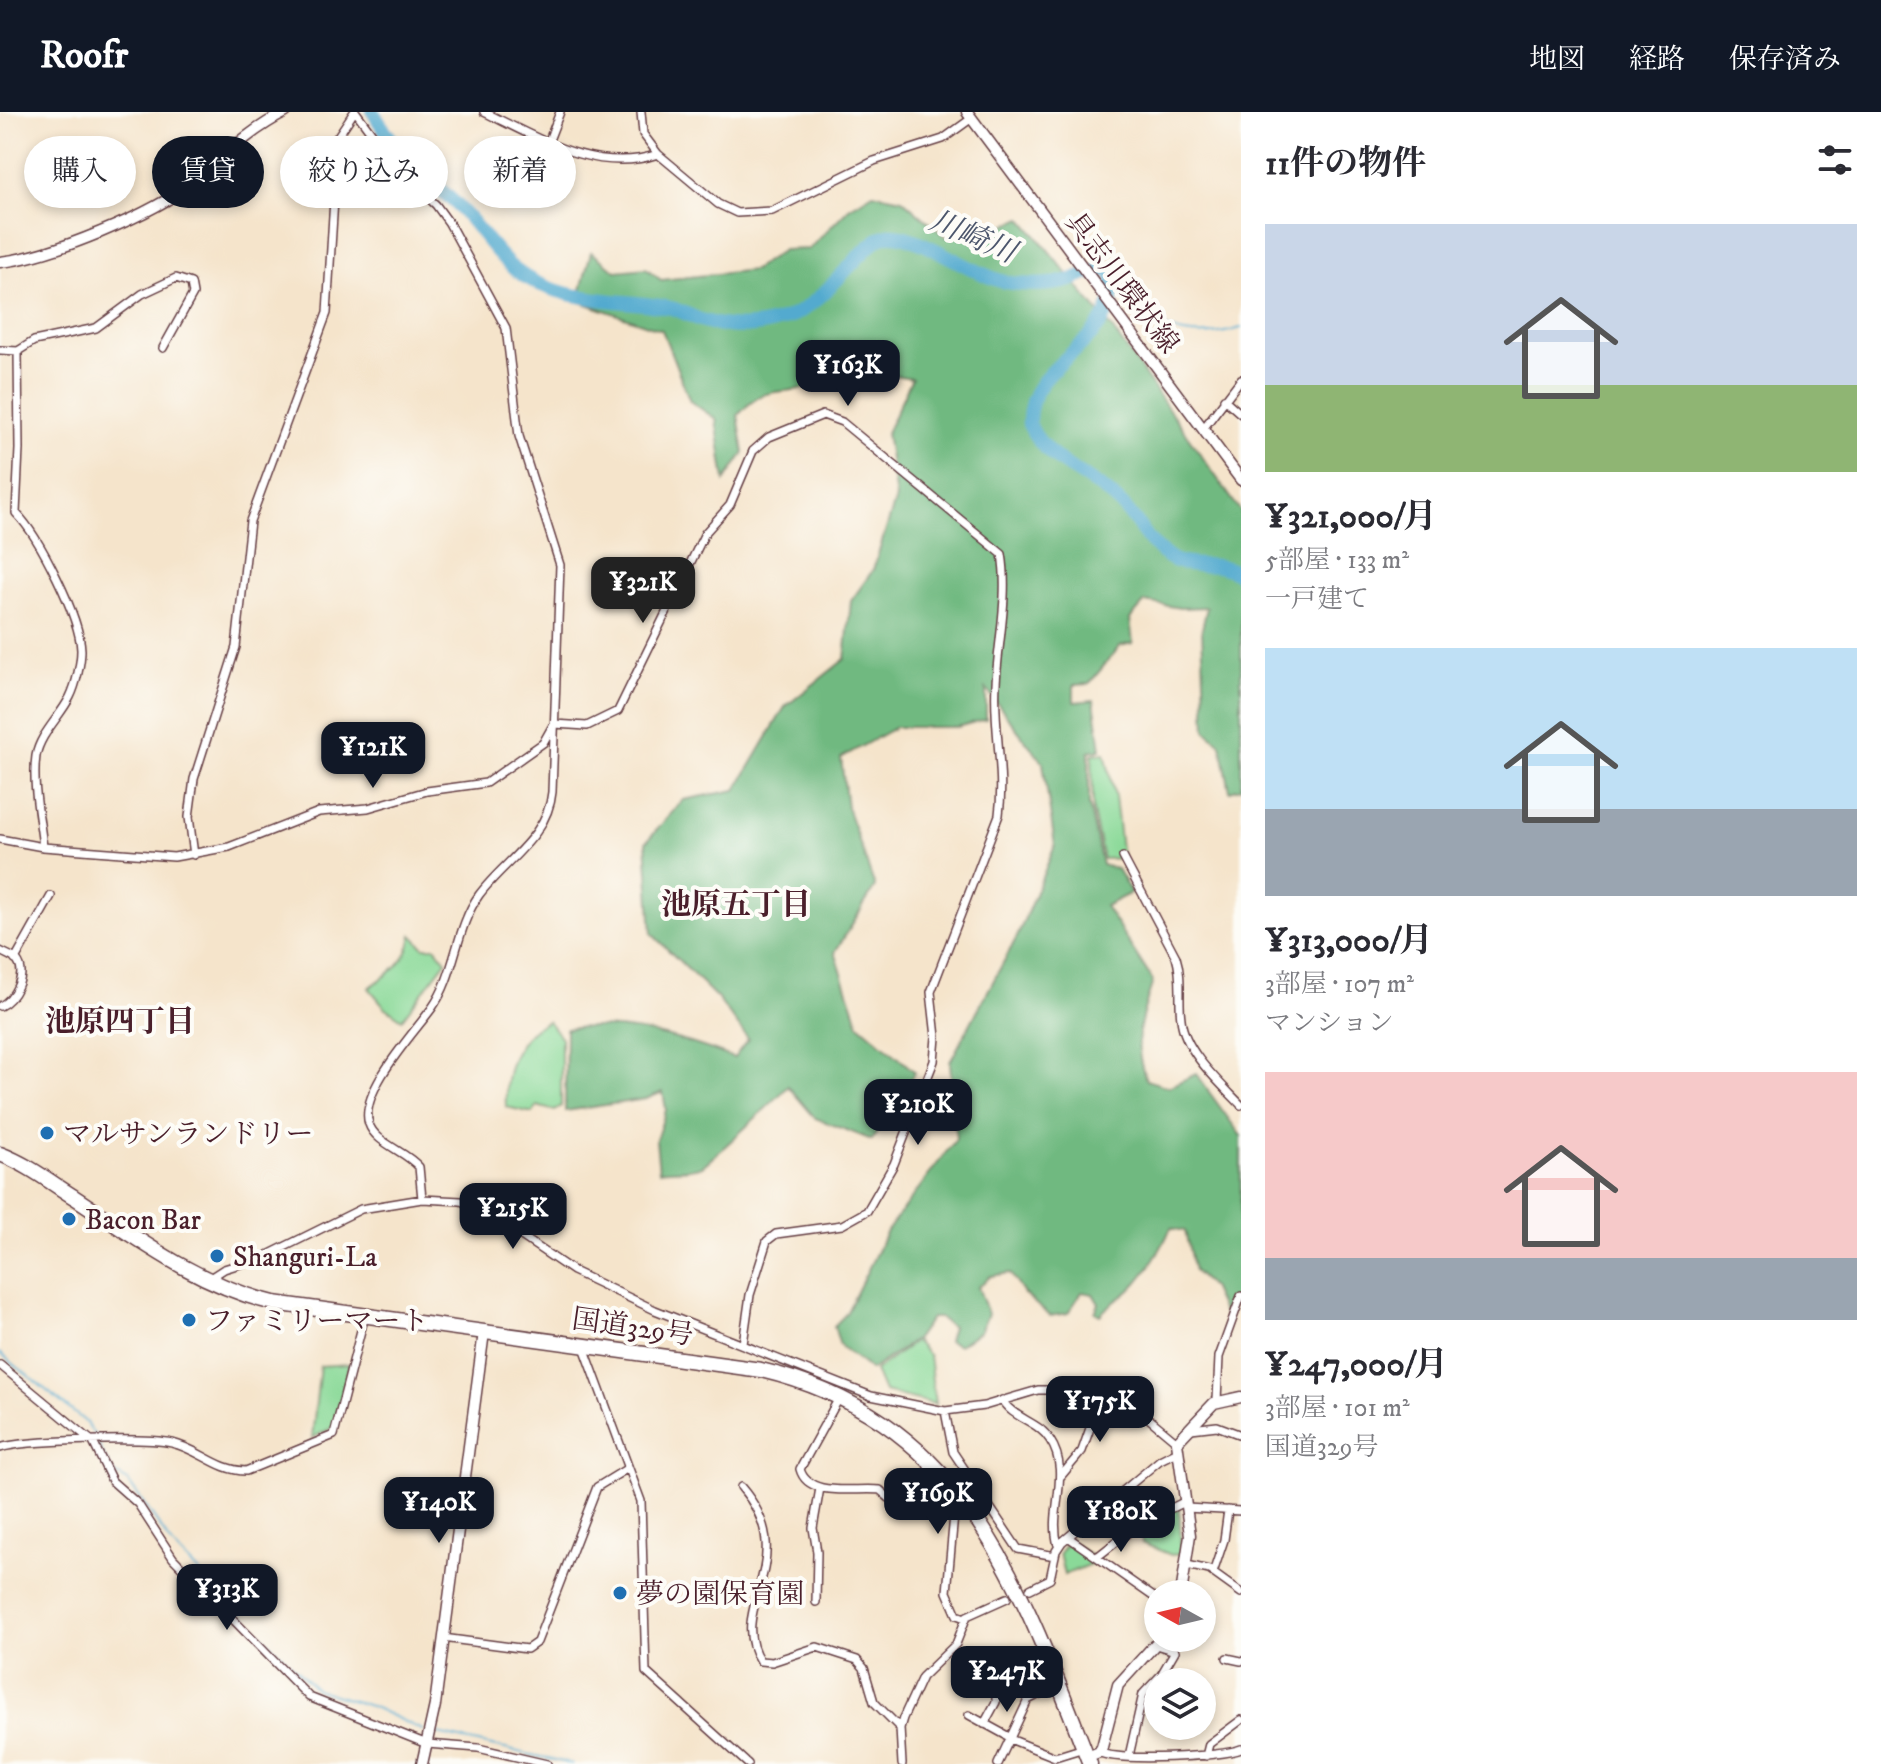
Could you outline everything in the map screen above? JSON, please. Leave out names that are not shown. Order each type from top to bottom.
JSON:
[{"type":"highway","name":"国道329号","points":[[0,1154],[29,1168],[207,1281],[274,1303],[812,1377],[908,1442],[968,1503],[995,1545],[1090,1755]]},
{"type":"main road","points":[[0,262],[44,252],[157,205],[193,182],[242,138],[286,112]]},
{"type":"main road","name":"具志川環状線","points":[[973,114],[1241,480]]},
{"type":"main road","points":[[422,1764],[443,1638],[484,1332]]},
{"type":"main road","points":[[1184,1580],[1190,1535],[1178,1447],[1217,1401],[1241,1397]]},
{"type":"main road","points":[[1090,1755],[1118,1685],[1148,1652]]},
{"type":"street","points":[[194,855],[189,817],[194,779],[236,647],[250,521],[327,313],[334,199],[325,164],[332,145],[355,112],[398,169],[449,223],[506,328],[519,436],[560,565],[551,803],[547,817],[474,904],[436,1003],[393,1059],[368,1109],[367,1119],[374,1133],[419,1167],[422,1199]]},
{"type":"street","points":[[484,112],[534,136]]},
{"type":"street","points":[[551,136],[560,112]]},
{"type":"street","points":[[641,112],[643,134],[658,154],[718,204],[737,213],[772,211],[874,161],[943,139],[973,114]]},
{"type":"street","points":[[576,151],[613,162],[641,160],[658,154]]},
{"type":"street","points":[[0,350],[18,351],[34,341],[96,328],[142,294],[176,278],[191,283],[193,294],[163,348]]},
{"type":"street","points":[[18,351],[15,379],[19,449],[16,513],[29,526],[47,560],[78,632],[81,652],[70,697],[37,752],[36,786],[43,847]]},
{"type":"street","points":[[1203,429],[1241,379]]},
{"type":"street","points":[[1224,399],[1241,414]]},
{"type":"street","points":[[554,724],[587,726],[618,711],[705,533],[730,505],[753,451],[769,437],[809,419],[823,415],[842,422],[1002,554],[1005,582],[996,697],[1002,790],[999,815],[931,992],[936,1037],[929,1082],[894,1164],[867,1211],[842,1225],[776,1234],[767,1241],[750,1295],[743,1344]]},
{"type":"street","points":[[0,839],[43,847],[174,857],[194,855],[229,847],[319,812],[368,808],[427,791],[486,783],[543,743],[554,724]]},
{"type":"street","points":[[1123,857],[1171,946],[1180,971],[1181,1020],[1185,1037],[1241,1105]]},
{"type":"street","points":[[15,960],[51,896]]},
{"type":"street","points":[[0,951],[15,960],[21,971],[13,993],[0,1006]]},
{"type":"street","points":[[207,1281],[224,1269],[290,1245],[346,1214],[422,1199],[469,1204],[573,1271],[655,1310],[743,1344],[812,1377],[871,1396],[945,1411],[1038,1390],[1066,1388],[1102,1394],[1141,1412],[1178,1447],[1058,1545]]},
{"type":"street","points":[[1217,1401],[1219,1357],[1241,1296]]},
{"type":"street","points":[[0,1448],[37,1443],[172,1443],[231,1471],[246,1471],[334,1435],[365,1315]]},
{"type":"street","points":[[583,1344],[641,1501],[646,1672],[748,1764]]},
{"type":"street","points":[[0,1365],[93,1442],[112,1481],[138,1504],[173,1558],[309,1697],[427,1744],[478,1748],[547,1764]]},
{"type":"street","points":[[1061,1476],[1082,1451],[1102,1394]]},
{"type":"street","points":[[839,1398],[800,1469],[804,1478],[820,1488],[880,1490],[889,1498],[904,1502],[931,1463]]},
{"type":"street","points":[[1002,1400],[1007,1408],[1050,1439],[1061,1476],[1058,1545],[1050,1579],[1030,1589]]},
{"type":"street","points":[[945,1411],[953,1452],[1018,1549],[1055,1556]]},
{"type":"street","points":[[1191,1429],[1217,1426],[1241,1435]]},
{"type":"street","points":[[443,1638],[527,1649],[537,1642],[597,1487],[628,1468]]},
{"type":"street","points":[[921,1480],[918,1488],[947,1503],[954,1515],[947,1592],[957,1615],[965,1618]]},
{"type":"street","points":[[741,1487],[760,1514],[767,1537],[763,1582],[751,1626],[753,1650],[760,1661],[772,1662],[817,1647],[857,1660],[864,1668],[874,1702],[900,1728]]},
{"type":"street","points":[[816,1602],[813,1528],[820,1488]]},
{"type":"street","points":[[1097,1557],[1139,1524],[1186,1505],[1241,1511]]},
{"type":"street","points":[[1213,1573],[1224,1540],[1228,1510]]},
{"type":"street","points":[[1068,1537],[1144,1590]]},
{"type":"street","points":[[1187,1565],[1213,1573],[1241,1593]]},
{"type":"street","points":[[902,1764],[900,1728],[922,1677],[956,1644],[965,1618],[1007,1598]]},
{"type":"street","points":[[1129,1756],[1143,1694],[1161,1675],[1174,1652]]},
{"type":"street","points":[[1227,1658],[1241,1661]]},
{"type":"street","points":[[998,1764],[1028,1700],[1057,1685]]},
{"type":"street","points":[[984,1724],[996,1702],[996,1693]]},
{"type":"street","points":[[969,1715],[1054,1761],[1090,1755],[1206,1756],[1241,1749]]},
{"type":"street","points":[[1206,1756],[1209,1744],[1241,1720]]},
{"type":"green space","points":[[873,193],[902,199],[946,237],[982,235],[1022,218],[1111,327],[1241,512],[1241,788],[1230,791],[1221,744],[1206,730],[1202,629],[1207,607],[1180,608],[1145,602],[1130,619],[1133,643],[1120,646],[1089,684],[1074,685],[1074,702],[1094,700],[1101,749],[1089,751],[1089,805],[1102,865],[1117,869],[1131,893],[1105,906],[1153,981],[1138,1041],[1146,1080],[1168,1087],[1196,1074],[1241,1136],[1240,1283],[1226,1320],[1211,1287],[1194,1271],[1185,1231],[1171,1228],[1142,1277],[1100,1315],[1095,1312],[1099,1304],[1093,1294],[1082,1292],[1068,1313],[1050,1316],[1024,1294],[1010,1273],[991,1276],[978,1287],[988,1314],[980,1331],[959,1345],[948,1341],[952,1327],[939,1318],[931,1318],[916,1339],[871,1370],[840,1346],[834,1326],[846,1314],[887,1231],[956,1139],[950,1062],[1018,935],[1055,846],[1043,763],[986,689],[986,719],[957,727],[896,727],[841,758],[847,807],[875,887],[835,952],[859,1024],[915,1072],[872,1140],[815,1118],[788,1086],[702,1166],[659,1171],[656,1140],[666,1110],[663,1092],[646,1099],[565,1111],[566,1029],[630,1029],[694,1044],[734,1058],[748,1039],[717,998],[652,934],[646,842],[683,800],[736,790],[785,707],[845,659],[851,601],[873,570],[896,498],[886,433],[912,378],[894,375],[882,361],[854,358],[819,383],[762,396],[738,415],[744,453],[725,481],[716,419],[690,401],[662,330],[578,301],[591,252],[616,271],[646,268],[661,280],[753,270],[783,250],[809,249],[849,208]]},
{"type":"green space","points":[[1105,753],[1115,797],[1122,858],[1103,859],[1093,812],[1092,754]]},
{"type":"green space","points":[[412,935],[424,947],[435,947],[446,961],[402,1019],[385,1007],[369,988],[402,960]]},
{"type":"green space","points":[[548,1021],[561,1038],[561,1106],[555,1111],[537,1106],[533,1113],[506,1107],[509,1068],[514,1056],[527,1036]]},
{"type":"green space","points":[[915,1341],[929,1356],[935,1404],[884,1392],[875,1371]]},
{"type":"green space","points":[[349,1364],[334,1427],[312,1438],[320,1366]]},
{"type":"green space","points":[[1179,1506],[1181,1554],[1171,1555],[1142,1543],[1141,1526]]},
{"type":"green space","points":[[1069,1540],[1098,1561],[1064,1575],[1059,1553]]},
{"type":"waterway","name":"川崎川","points":[[373,112],[400,149],[461,209],[505,261],[531,280],[569,294],[671,308],[725,326],[767,324],[787,318],[817,299],[868,247],[888,235],[928,246],[1005,282],[1038,285],[1071,280],[1096,271],[1112,271],[1112,297],[1105,317],[1043,382],[1032,401],[1029,424],[1047,450],[1109,493],[1167,556],[1184,564],[1226,568],[1241,576]]},
{"type":"waterway","points":[[1112,271],[1125,281],[1149,316],[1172,330],[1213,334],[1241,328]]},
{"type":"waterway","points":[[0,1353],[87,1423],[95,1436]]},
{"type":"waterway","points":[[97,1442],[112,1472],[128,1481],[174,1547],[316,1689],[373,1707],[422,1730]]},
{"type":"waterway","points":[[438,1734],[572,1764]]},
{"type":"place","name":"マルサンランドリー","points":[[47,1133]]},
{"type":"place","name":"Bacon Bar","points":[[69,1219]]},
{"type":"place","name":"Shanguri-La","points":[[217,1256]]},
{"type":"place","name":"ファミリーマート","points":[[189,1320]]},
{"type":"place","name":"夢の園保育園","points":[[620,1593]]},
{"type":"district","name":"池原五丁目","points":[[736,904]]},
{"type":"district","name":"池原四丁目","points":[[120,1021]]}]
